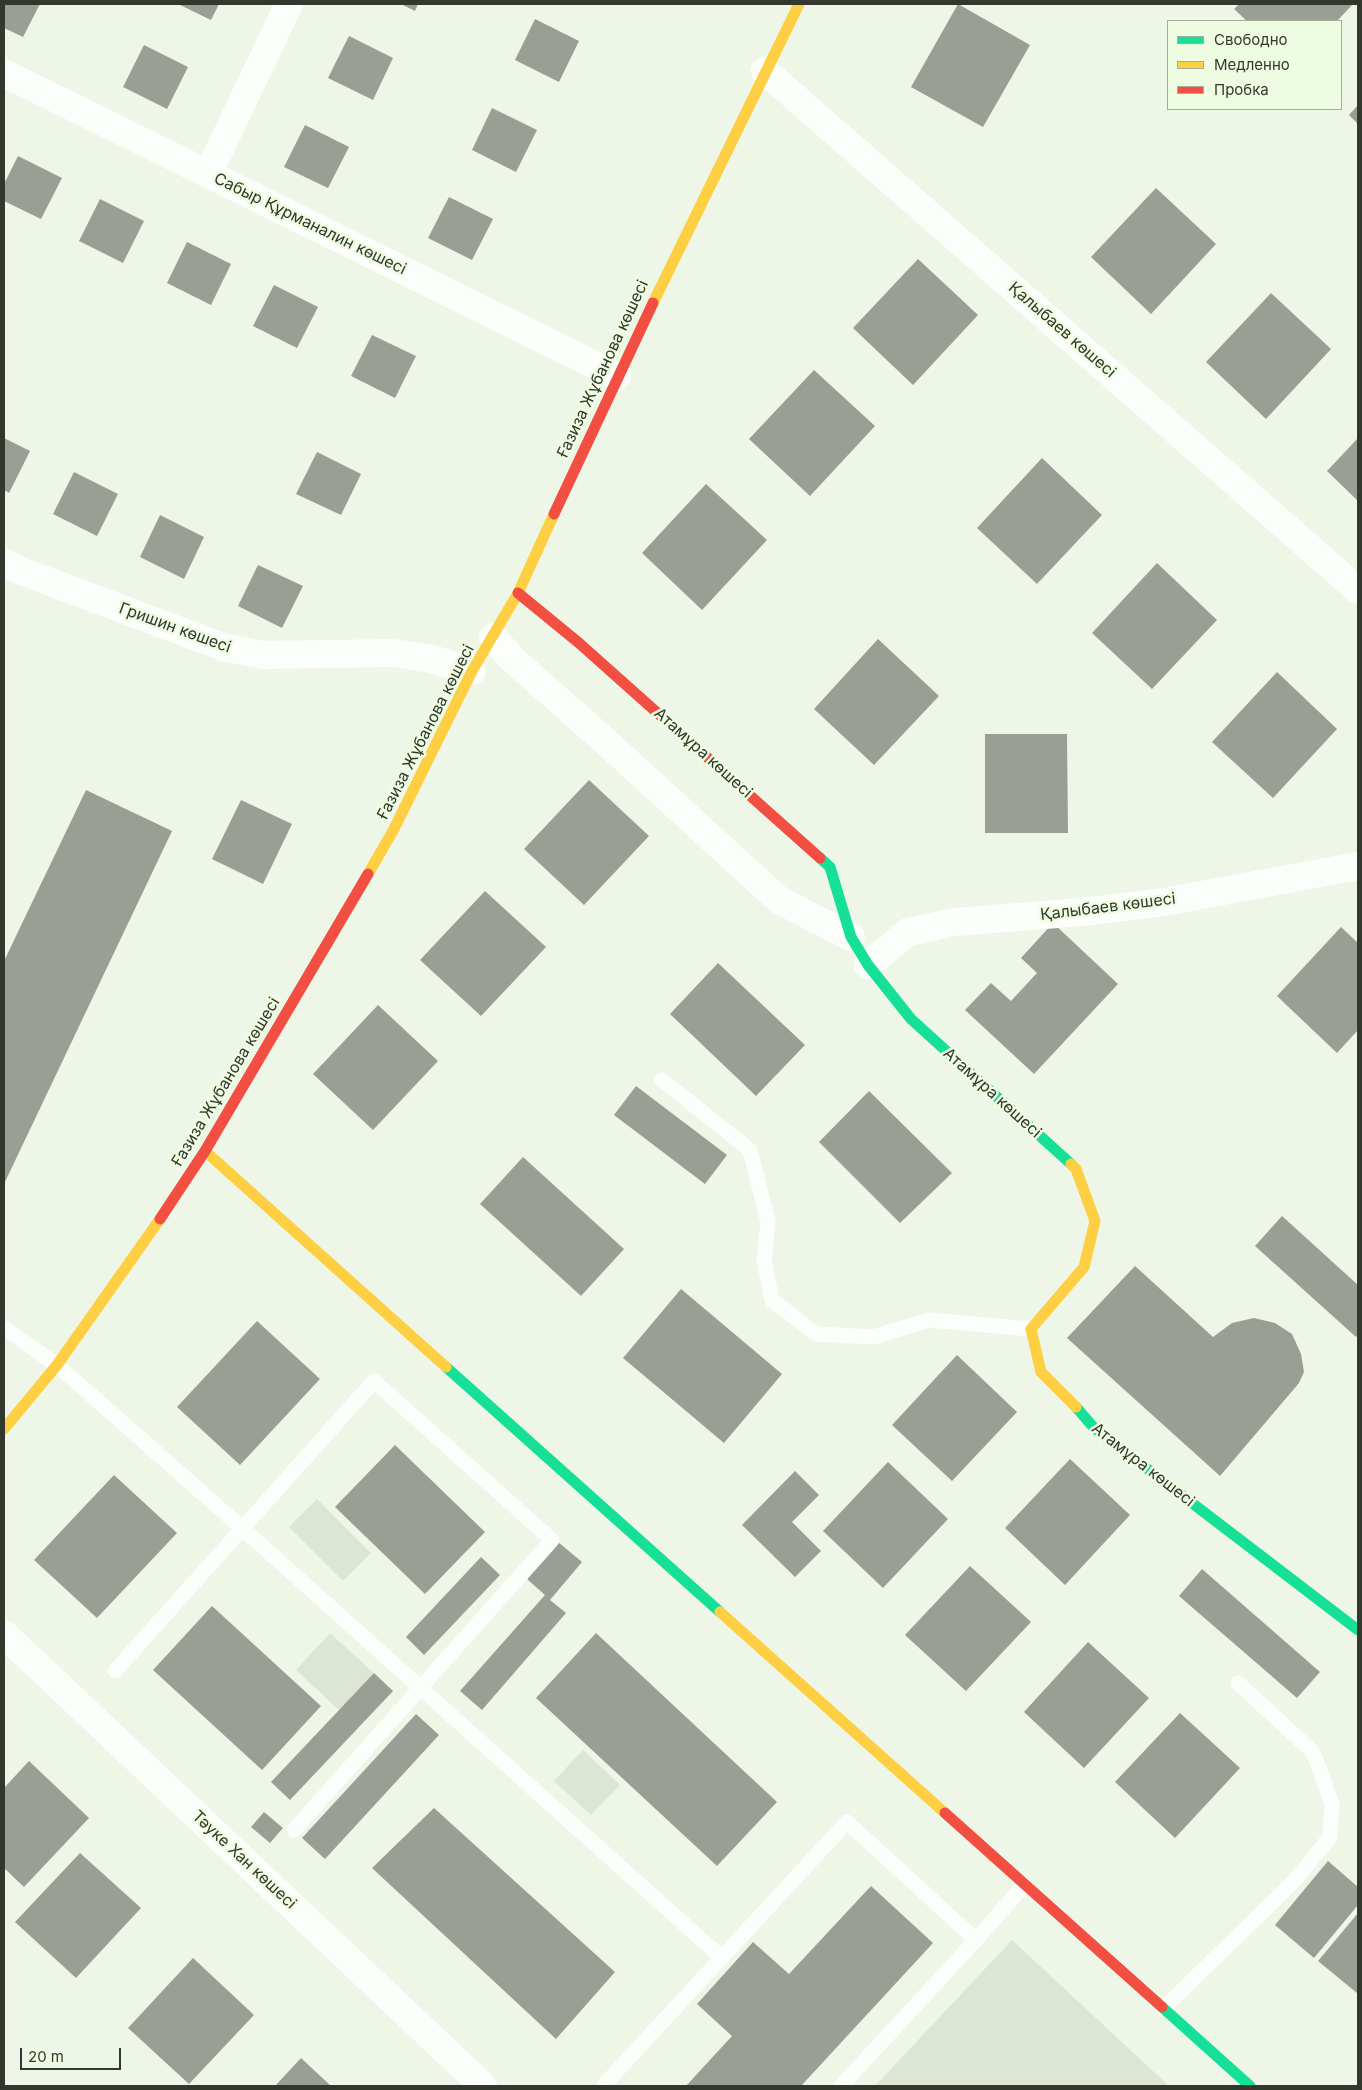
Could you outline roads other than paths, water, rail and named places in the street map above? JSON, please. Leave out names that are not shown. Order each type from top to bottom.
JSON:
[{"type":"street","points":[[208,174],[290,4]]},
{"type":"street","name":"Ғазиза Жұбанова көшесі","points":[[4,1429],[57,1365],[169,1207],[205,1151],[394,829],[472,671],[518,594],[616,376],[799,4]]},
{"type":"street","name":"Қалыбаев көшесі","points":[[765,71],[1358,590]]},
{"type":"street","name":"Сабыр Құрманалин көшесі","points":[[4,73],[616,376]]},
{"type":"street","name":"Гришин көшесі","points":[[4,562],[21,571],[226,648],[264,655],[394,653],[432,659],[472,671]]},
{"type":"street","name":"Атамұра көшесі","points":[[518,594],[579,643],[830,867],[851,937],[868,964],[911,1019],[1076,1169],[1095,1221],[1084,1267],[1031,1329],[1041,1372],[1070,1400],[1094,1428],[1358,1630]]},
{"type":"street","points":[[493,637],[512,659],[605,740],[779,900],[851,937]]},
{"type":"street","name":"Қалыбаев көшесі","points":[[868,964],[908,932],[955,922],[1083,912],[1164,902],[1358,866]]},
{"type":"street","points":[[205,1151],[1250,2086]]},
{"type":"street","name":"Тәуке Хан көшесі","points":[[4,1634],[484,2086]]},
{"type":"lane","points":[[662,1080],[750,1150],[768,1222],[764,1260],[772,1300],[816,1334],[873,1337],[929,1320],[1031,1329]]},
{"type":"lane","points":[[4,1328],[57,1365],[722,1958]]},
{"type":"lane","points":[[115,1671],[374,1381],[552,1540],[294,1830]]},
{"type":"lane","points":[[1163,2009],[1295,1880],[1330,1837],[1332,1804],[1313,1752],[1238,1683]]},
{"type":"lane","points":[[603,2086],[847,1822],[976,1940]]},
{"type":"lane","points":[[841,2086],[976,1940],[1024,1885]]}]
